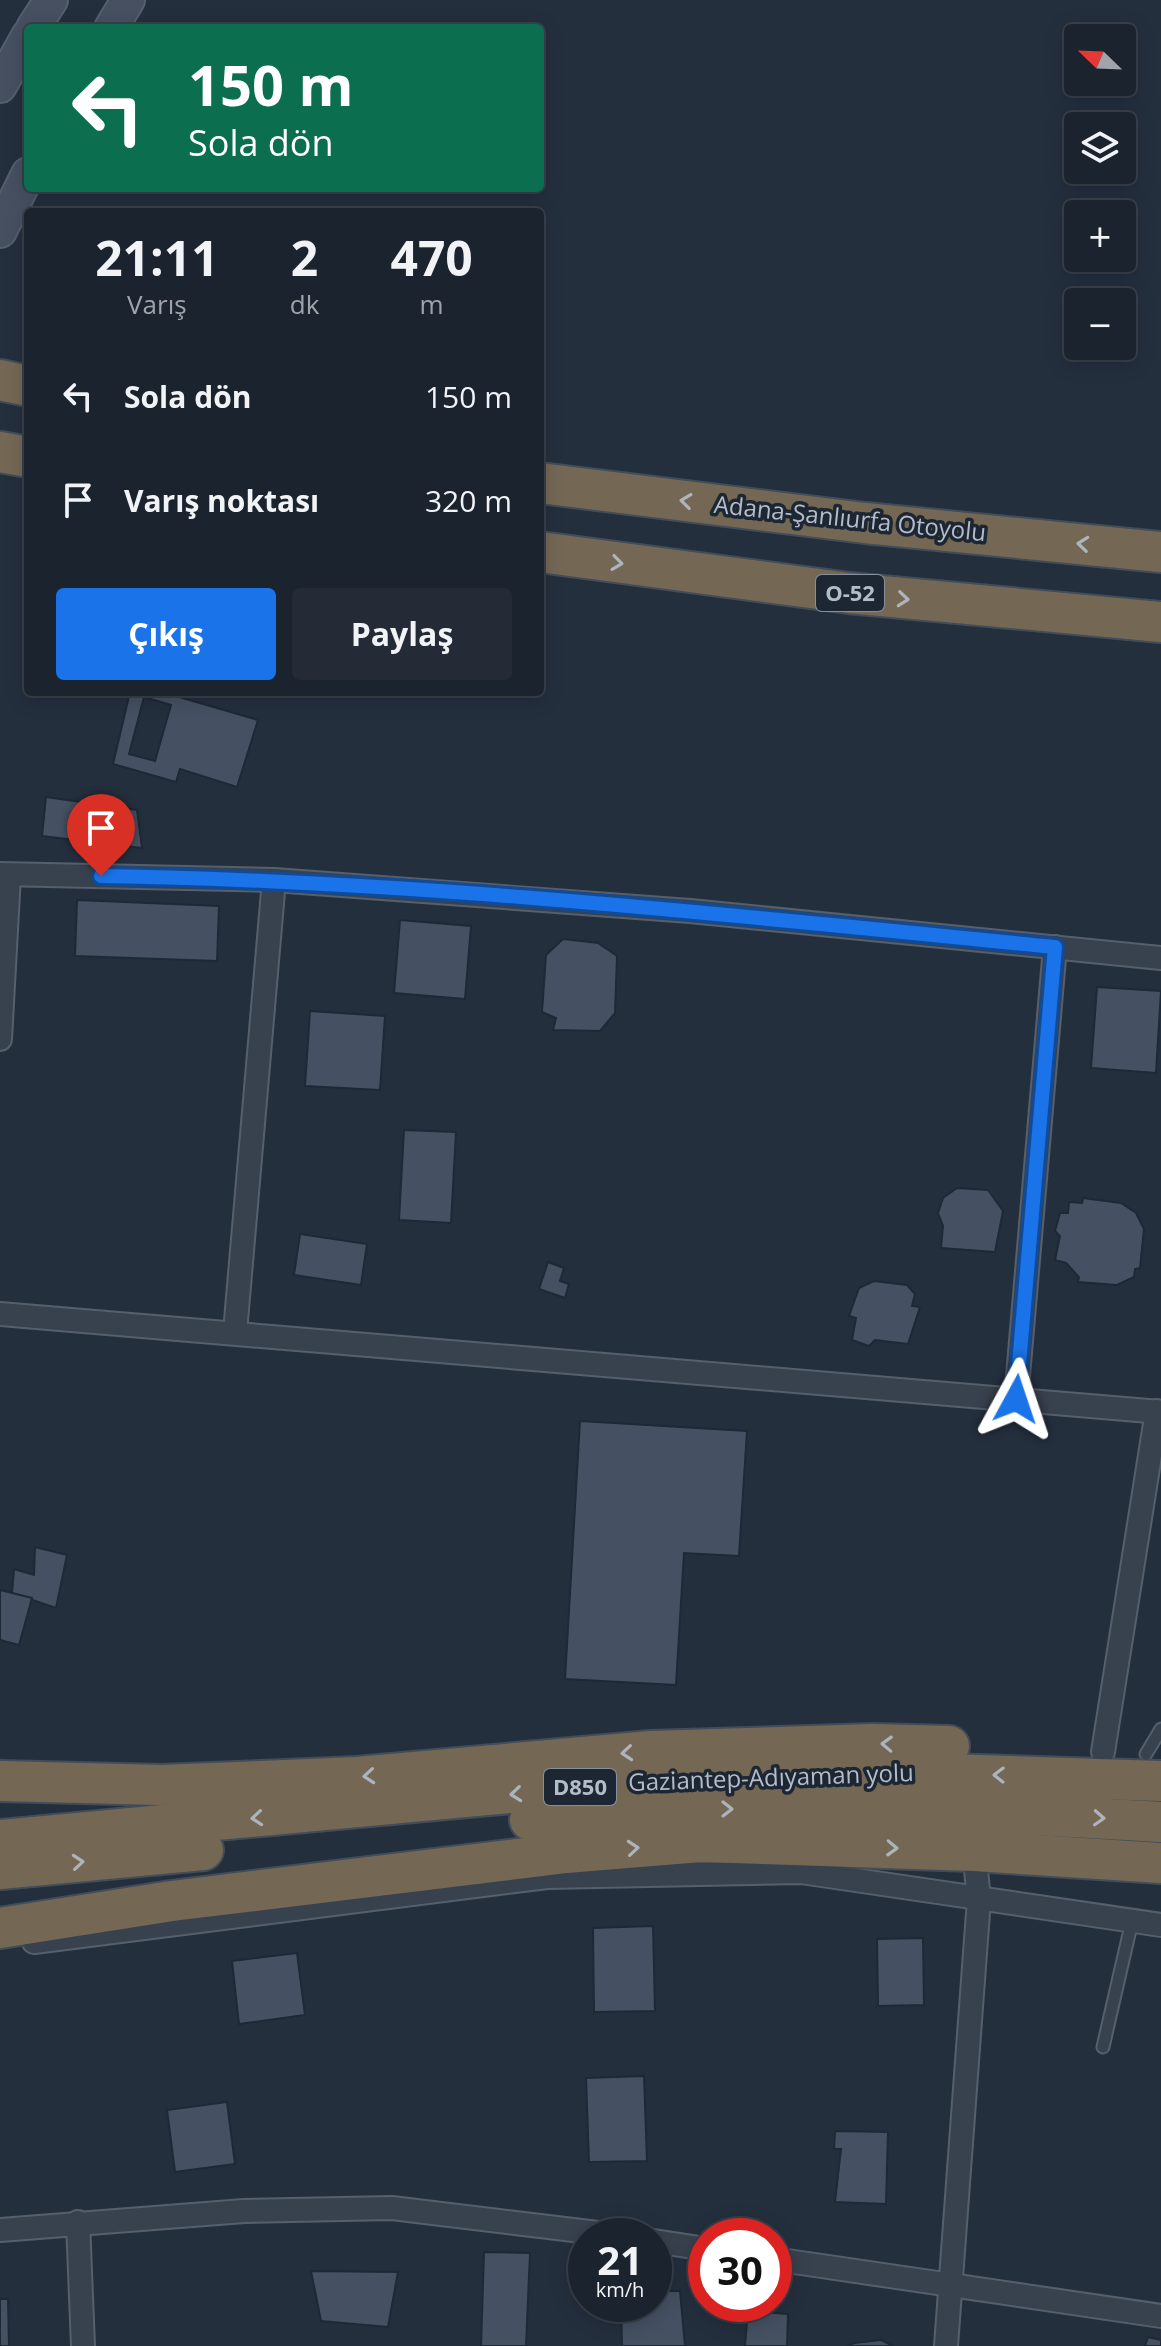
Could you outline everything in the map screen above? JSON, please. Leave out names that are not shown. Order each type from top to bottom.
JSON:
[{"type":"highway","points":[[0,380],[24,385]]},
{"type":"highway","points":[[0,452],[24,456]]},
{"type":"highway","name":"Adana-Şanlıurfa Otoyolu","points":[[544,483],[865,523],[1161,552]]},
{"type":"highway","name":"O-52","points":[[544,553],[849,593],[1161,622]]},
{"type":"highway","points":[[0,1802],[162,1785],[357,1777],[651,1751],[873,1744],[1157,1755]]},
{"type":"highway","name":"Gaziantep-Adıyaman yolu","points":[[0,1840],[619,1783],[1157,1755]]},
{"type":"highway","points":[[0,1781],[162,1785]]},
{"type":"highway","name":"Gaziantep-Adıyaman yolu","points":[[0,1869],[640,1810],[871,1809],[1161,1822]]},
{"type":"highway","points":[[0,1928],[172,1901],[566,1853],[700,1842],[974,1851],[1161,1863]]},
{"type":"highway","points":[[0,1909],[172,1901]]},
{"type":"street","points":[[36,24],[51,0]]},
{"type":"street","points":[[113,24],[128,0]]},
{"type":"street","points":[[0,86],[24,43]]},
{"type":"street","points":[[0,231],[24,182]]},
{"type":"street","points":[[0,1039],[5,875],[274,880],[690,911],[1161,958]]},
{"type":"street","points":[[235,1332],[274,880]]},
{"type":"street","points":[[1016,1399],[1055,947]]},
{"type":"street","points":[[0,1314],[1159,1411],[1103,1752]]},
{"type":"street","points":[[946,2346],[979,1899],[974,1851]]},
{"type":"street","points":[[0,1947],[547,1877],[801,1872],[1161,1925]]},
{"type":"street","points":[[0,2230],[244,2211],[392,2208],[568,2229]]},
{"type":"street","points":[[78,2222],[83,2346]]},
{"type":"street","points":[[792,2262],[1161,2316]]},
{"type":"lane","points":[[1103,2047],[1132,1921]]},
{"type":"building","points":[[129,696],[176,696],[258,720],[237,787],[180,769],[176,782],[113,764]],"holes":[[[144,697],[171,705],[155,761],[129,754]]]},
{"type":"building","points":[[46,797],[137,810],[142,848],[42,836]]},
{"type":"building","points":[[77,900],[219,906],[217,961],[75,956]]},
{"type":"building","points":[[400,920],[471,926],[465,999],[394,993]]},
{"type":"building","points":[[563,939],[598,943],[617,956],[615,1013],[600,1031],[553,1030],[556,1018],[542,1012],[546,955]]},
{"type":"building","points":[[1097,987],[1161,991],[1156,1073],[1091,1068]]},
{"type":"building","points":[[310,1011],[385,1016],[380,1090],[305,1086]]},
{"type":"building","points":[[404,1130],[456,1132],[451,1223],[399,1220]]},
{"type":"building","points":[[957,1188],[988,1190],[1003,1211],[995,1252],[941,1248],[943,1226],[938,1213],[943,1198]]},
{"type":"building","points":[[1083,1198],[1121,1203],[1136,1213],[1144,1229],[1140,1268],[1135,1269],[1134,1277],[1117,1285],[1078,1282],[1079,1277],[1066,1263],[1055,1260],[1060,1236],[1055,1231],[1060,1213],[1068,1213],[1069,1202],[1082,1203]]},
{"type":"building","points":[[300,1234],[367,1244],[361,1285],[294,1275]]},
{"type":"building","points":[[548,1262],[564,1268],[560,1281],[569,1284],[565,1298],[539,1289]]},
{"type":"building","points":[[874,1281],[907,1285],[915,1294],[912,1306],[920,1307],[908,1344],[875,1340],[869,1346],[852,1340],[856,1318],[849,1316],[859,1288]]},
{"type":"building","points":[[580,1421],[747,1431],[739,1556],[684,1553],[676,1685],[565,1679]]},
{"type":"building","points":[[35,1547],[67,1555],[56,1608],[12,1593],[14,1569],[34,1575]]},
{"type":"building","points":[[0,1590],[32,1598],[19,1645],[0,1640]]},
{"type":"building","points":[[653,1926],[655,2011],[594,2012],[593,1928]]},
{"type":"building","points":[[923,1938],[924,2005],[878,2006],[877,1939]]},
{"type":"building","points":[[297,1953],[305,2015],[239,2024],[232,1961]]},
{"type":"building","points":[[644,2076],[647,2161],[589,2162],[586,2078]]},
{"type":"building","points":[[227,2102],[235,2164],[175,2172],[167,2110]]},
{"type":"building","points":[[835,2131],[888,2132],[886,2204],[835,2202],[841,2149],[834,2149]]},
{"type":"building","points":[[484,2252],[530,2253],[526,2346],[481,2346]]},
{"type":"building","points":[[311,2271],[398,2272],[388,2327],[321,2321]]},
{"type":"building","points":[[672,2291],[680,2291],[685,2346],[622,2346],[621,2322],[672,2322]]},
{"type":"building","points":[[0,2299],[8,2299],[9,2346],[0,2346]]},
{"type":"building","points":[[747,2322],[788,2322],[787,2346],[745,2346]]},
{"type":"building","points":[[1148,2337],[1161,2340],[1161,2346],[1145,2346]]},
{"type":"building","points":[[881,2340],[893,2346],[849,2346],[854,2343]]},
{"type":"route","points":[[101,876],[254,878],[690,911],[1055,947],[1016,1399]]}]
